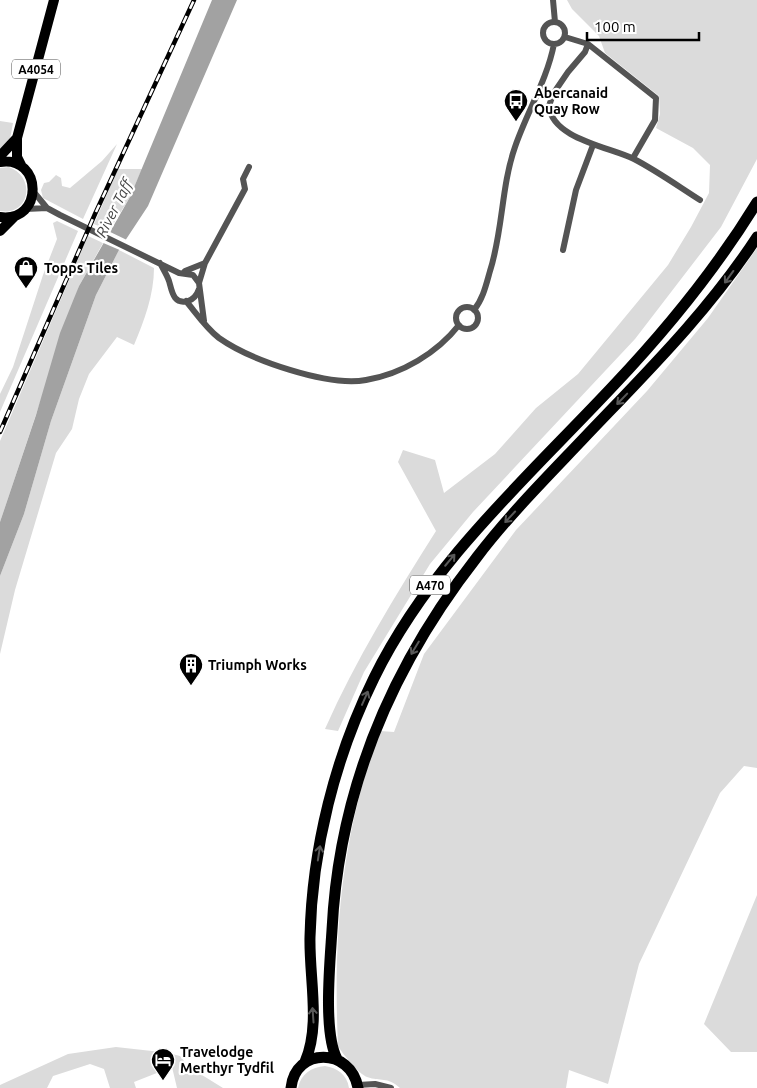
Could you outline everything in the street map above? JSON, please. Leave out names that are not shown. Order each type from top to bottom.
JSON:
[{"type":"highway","name":"A470","points":[[306,1062],[314,1037],[310,938],[324,822],[344,752],[374,678],[394,641],[434,580],[496,507],[651,344],[687,303],[734,239],[757,202]]},
{"type":"highway","name":"A470","points":[[337,1059],[331,1040],[330,972],[339,850],[369,744],[383,709],[408,660],[476,557],[583,439],[667,353],[716,294],[757,237]]},
{"type":"highway","points":[[290,1088],[298,1069],[306,1062],[326,1057],[337,1059],[350,1069],[358,1087]]},
{"type":"main road","name":"A4054","points":[[21,165],[17,157],[17,138],[54,0]]},
{"type":"main road","name":"A4054","points":[[0,156],[17,138]]},
{"type":"main road","points":[[0,162],[11,162],[21,165],[30,177],[33,191],[30,203],[0,231]]},
{"type":"main road","points":[[0,217],[14,217]]},
{"type":"street","points":[[553,0],[556,22]]},
{"type":"street","points":[[556,22],[564,27],[564,36],[560,42],[554,44],[548,42],[543,33],[547,24],[556,22]]},
{"type":"street","points":[[564,36],[588,44],[656,98],[655,120],[633,158]]},
{"type":"street","points":[[474,310],[480,302],[494,262],[507,178],[514,148],[550,62],[554,44]]},
{"type":"street","points":[[588,44],[585,52],[553,94],[549,106],[555,122],[566,131],[593,145],[633,158],[700,200]]},
{"type":"street","points":[[563,250],[576,190],[593,145]]},
{"type":"street","points":[[186,301],[195,297],[205,263],[245,189],[243,179],[249,167]]},
{"type":"street","points":[[33,191],[47,208],[60,215],[159,262],[194,275],[199,286],[204,323]]},
{"type":"street","points":[[25,209],[47,208]]},
{"type":"street","points":[[159,262],[170,282],[172,295],[186,301],[204,323],[223,340],[256,358],[312,375],[366,381],[409,365],[435,350],[459,325]]},
{"type":"street","points":[[170,282],[182,272],[205,263]]},
{"type":"street","points":[[468,307],[474,310],[478,319],[475,326],[465,328],[459,325],[456,318],[460,310],[468,307]]},
{"type":"street","points":[[358,1087],[375,1084],[391,1088]]},
{"type":"shaded area","points":[[212,0],[237,0],[148,206],[119,250],[96,295],[51,421],[24,514],[0,576],[0,522],[36,415],[60,333],[79,286],[130,197]]},
{"type":"shaded area","points":[[567,0],[757,0],[757,159],[721,227],[635,339],[473,512],[430,564],[364,672],[338,731],[325,729],[363,653],[436,531],[398,462],[403,450],[435,460],[444,493],[495,454],[536,408],[578,374],[668,265],[709,193],[710,165],[693,148],[656,128],[660,114],[659,96],[605,53],[599,36],[572,9]]},
{"type":"shaded area","points":[[0,121],[13,123],[10,139],[0,149]]},
{"type":"shaded area","points":[[117,144],[83,219],[43,198],[41,190],[44,183],[49,182],[56,175],[61,178],[62,186],[70,188],[102,161]]},
{"type":"shaded area","points":[[9,167],[18,172],[23,179],[26,195],[18,208],[10,211],[0,211],[0,168]]},
{"type":"shaded area","points":[[118,169],[142,169],[130,197],[109,231],[94,224]]},
{"type":"shaded area","points":[[57,221],[78,231],[0,412],[0,394],[13,367],[43,275],[57,239],[53,223]]},
{"type":"shaded area","points":[[88,236],[103,243],[79,286],[0,522],[0,441]]},
{"type":"shaded area","points":[[757,248],[757,768],[744,766],[720,793],[639,964],[608,1084],[569,1070],[566,1088],[400,1088],[388,1081],[367,1077],[355,1068],[338,1046],[337,965],[342,886],[348,847],[356,808],[380,731],[394,732],[424,654],[516,530],[647,391],[708,318]]},
{"type":"shaded area","points":[[119,250],[154,268],[148,308],[134,345],[117,337],[89,374],[79,399],[72,429],[56,453],[15,590],[0,654],[0,576],[24,514],[51,421],[96,295]]},
{"type":"shaded area","points":[[757,895],[757,1052],[731,1052],[704,1024]]},
{"type":"shaded area","points":[[116,1047],[161,1052],[160,1056],[168,1053],[180,1056],[189,1067],[223,1088],[177,1088],[172,1067],[134,1082],[136,1088],[110,1088],[104,1069],[90,1064],[53,1076],[47,1088],[0,1088],[0,1085],[68,1054]]},
{"type":"shaded area","points":[[325,1066],[341,1072],[349,1088],[298,1088],[299,1083],[307,1072]]},
{"type":"pier","points":[[106,230],[129,241],[122,251],[101,242]]},
{"type":"railway","points":[[0,432],[95,214],[194,0]]},
{"type":"place","name":"Abercanaid Quay Row","points":[[516,122]]},
{"type":"place","name":"Topps Tiles","points":[[26,289]]},
{"type":"place","name":"Triumph Works","points":[[191,686]]},
{"type":"place","name":"Travelodge Merthyr Tydfil","points":[[163,1081]]},
{"type":"water label","name":"River Taff","points":[[114,208]]}]
